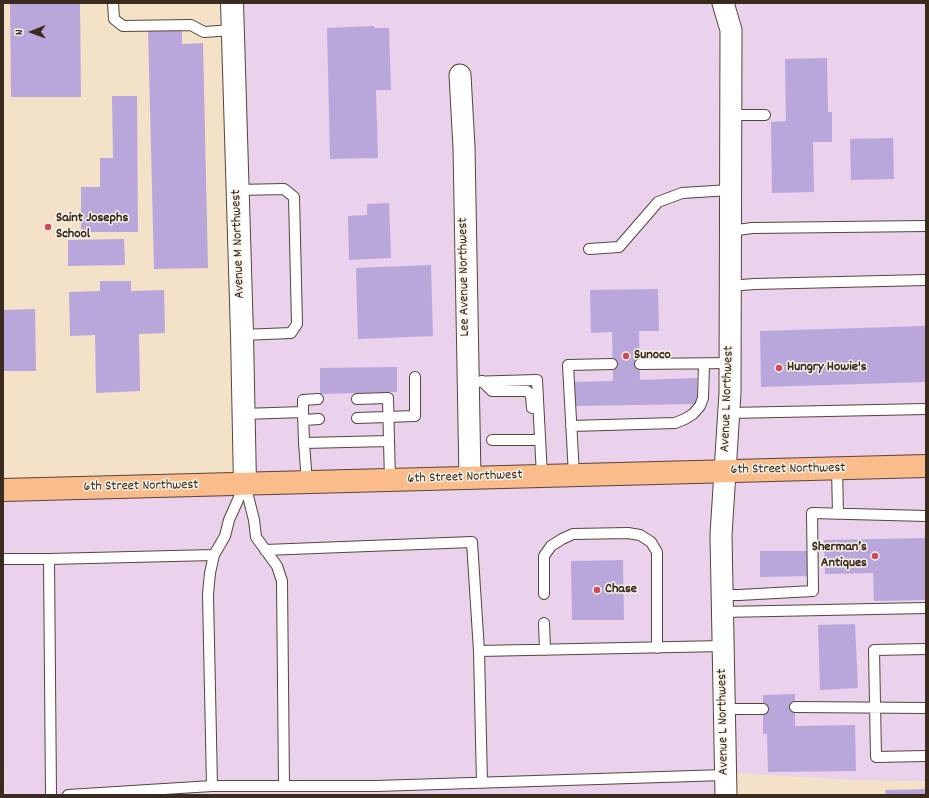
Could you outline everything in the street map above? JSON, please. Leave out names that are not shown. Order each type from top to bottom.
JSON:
[{"type":"highway","name":"6th Street Northwest","points":[[3,490],[926,466]]},
{"type":"street","name":"Avenue M Northwest","points":[[232,3],[242,335],[244,484]]},
{"type":"street","name":"Avenue L Northwest","points":[[723,3],[731,30],[730,363],[729,413],[721,536],[726,795]]},
{"type":"street","name":"Lee Avenue Northwest","points":[[460,75],[475,381],[470,478]]},
{"type":"lane","points":[[113,3],[114,19],[123,26],[191,25],[204,32],[234,30]]},
{"type":"lane","points":[[731,115],[766,115]]},
{"type":"lane","points":[[238,190],[284,189],[294,197],[297,324],[291,333],[242,335]]},
{"type":"lane","points":[[589,249],[619,247],[658,202],[682,193],[730,190]]},
{"type":"lane","points":[[730,231],[752,228],[926,226]]},
{"type":"lane","points":[[730,286],[754,284],[926,280]]},
{"type":"lane","points":[[640,364],[730,363]]},
{"type":"lane","points":[[574,476],[568,365],[612,364]]},
{"type":"lane","points":[[571,426],[675,422],[685,419],[693,414],[700,406],[703,398],[704,364]]},
{"type":"lane","points":[[357,418],[415,416],[415,377]]},
{"type":"lane","points":[[475,381],[537,380],[542,476]]},
{"type":"lane","points":[[475,381],[492,391],[527,390],[532,395],[533,428],[540,437]]},
{"type":"lane","points":[[357,399],[388,398],[390,480]]},
{"type":"lane","points":[[307,483],[303,400],[318,399]]},
{"type":"lane","points":[[729,413],[926,409]]},
{"type":"lane","points":[[243,414],[303,416],[320,419]]},
{"type":"lane","points":[[492,440],[540,437]]},
{"type":"lane","points":[[304,443],[389,440]]},
{"type":"lane","points":[[837,468],[838,514]]},
{"type":"lane","points":[[244,484],[254,520],[256,537],[278,566],[282,581],[284,785]]},
{"type":"lane","points":[[212,786],[208,594],[210,573],[214,555],[224,536],[244,484]]},
{"type":"lane","points":[[722,603],[739,595],[813,591],[812,513],[926,516]]},
{"type":"lane","points":[[544,594],[544,556],[551,546],[573,534],[628,533],[640,535],[651,542],[657,552],[657,648]]},
{"type":"lane","points":[[265,550],[472,542],[478,651],[482,783]]},
{"type":"lane","points":[[3,560],[214,555]]},
{"type":"lane","points":[[49,559],[51,795]]},
{"type":"lane","points":[[722,603],[926,608]]},
{"type":"lane","points":[[544,623],[545,650]]},
{"type":"lane","points":[[478,651],[723,646]]},
{"type":"lane","points":[[926,650],[874,650],[876,757],[926,756]]},
{"type":"lane","points":[[795,707],[926,708]]},
{"type":"lane","points":[[724,709],[763,708]]},
{"type":"lane","points":[[68,795],[212,786],[376,786],[725,774]]},
{"type":"shaded area","points":[[243,3],[712,3],[720,31],[719,393],[715,462],[480,468],[474,147],[470,65],[449,66],[453,147],[459,469],[255,474],[253,335]]},
{"type":"shaded area","points":[[734,3],[926,3],[926,456],[737,461],[741,393],[742,30]]},
{"type":"shaded area","points":[[926,476],[926,781],[855,780],[736,773],[732,536],[735,481]]},
{"type":"shaded area","points":[[714,481],[710,536],[715,795],[5,795],[3,705],[3,500]]},
{"type":"building","points":[[10,3],[80,3],[81,97],[11,97]]},
{"type":"building","points":[[374,26],[374,28],[389,28],[391,90],[376,90],[378,158],[330,159],[327,28]]},
{"type":"building","points":[[148,30],[182,30],[182,44],[203,43],[208,268],[154,269]]},
{"type":"building","points":[[827,58],[828,112],[832,112],[832,142],[813,142],[814,192],[772,193],[771,122],[786,121],[785,59]]},
{"type":"building","points":[[112,96],[137,96],[138,232],[81,232],[81,187],[100,187],[100,158],[113,158]]},
{"type":"building","points":[[893,138],[894,179],[851,180],[850,139]]},
{"type":"building","points":[[389,203],[391,258],[349,260],[348,216],[367,215],[367,204]]},
{"type":"building","points":[[124,239],[125,265],[68,266],[68,240]]},
{"type":"building","points":[[431,265],[433,336],[358,339],[356,268]]},
{"type":"building","points":[[100,281],[131,281],[131,291],[164,290],[165,333],[139,334],[140,391],[96,393],[95,335],[70,336],[69,292],[100,291]]},
{"type":"building","name":"Sunoco","points":[[658,289],[659,331],[639,331],[640,380],[697,378],[697,404],[573,406],[572,382],[613,381],[612,332],[591,333],[590,290]]},
{"type":"building","points":[[35,309],[36,371],[3,371],[3,310]]},
{"type":"building","points":[[926,326],[926,382],[761,387],[760,331]]},
{"type":"building","points":[[397,367],[397,392],[320,394],[320,368]]},
{"type":"building","name":"Sherman’s Antiques","points":[[926,538],[926,600],[874,601],[873,573],[825,574],[824,540]]},
{"type":"building","points":[[760,551],[808,551],[808,576],[760,577]]},
{"type":"building","name":"Chase","points":[[623,560],[624,620],[572,620],[571,561]]},
{"type":"building","points":[[855,624],[858,688],[820,690],[818,625]]},
{"type":"building","points":[[795,694],[795,726],[855,725],[856,771],[768,772],[767,734],[763,734],[763,695]]},
{"type":"building","points":[[926,789],[926,795],[886,795],[885,790]]},
{"type":"place","name":"Saint Josephs School","points":[[48,227]]},
{"type":"place","name":"Sunoco","points":[[626,356]]},
{"type":"place","name":"Hungry Howie's","points":[[779,368]]},
{"type":"place","name":"Sherman’s Antiques","points":[[875,556]]},
{"type":"place","name":"Chase","points":[[597,590]]}]
